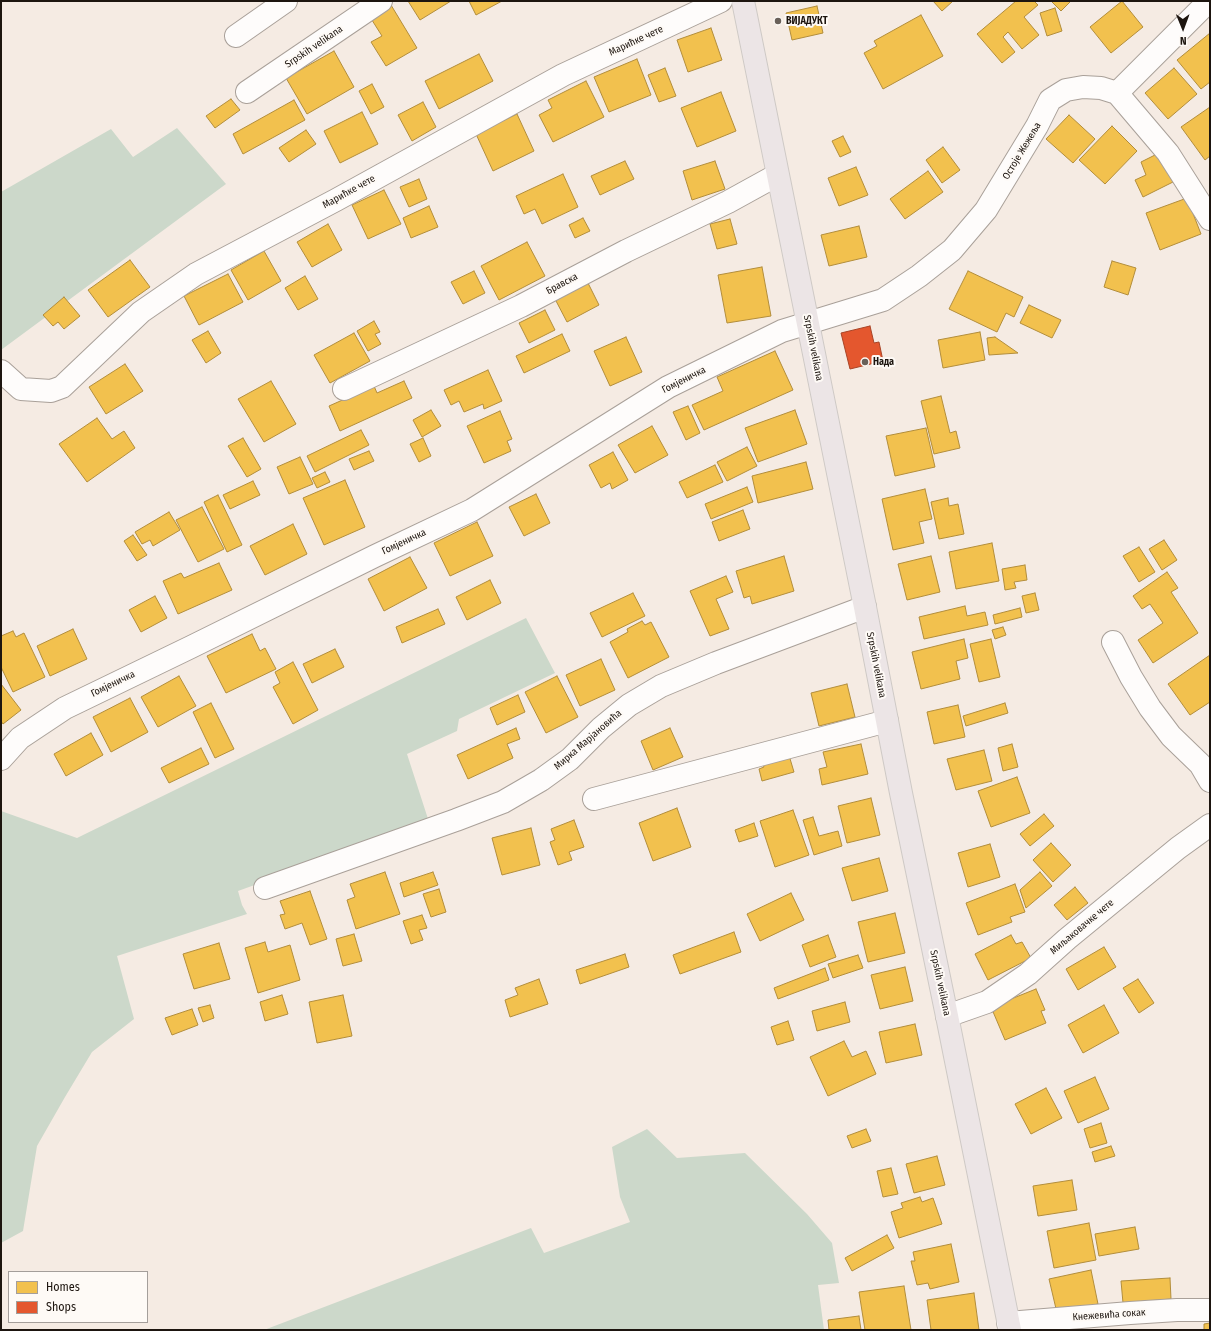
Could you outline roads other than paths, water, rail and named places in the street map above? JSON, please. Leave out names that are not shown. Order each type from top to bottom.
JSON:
[{"type":"main road","name":"Srpskih velikana","points":[[743,1],[1009,1327]]},
{"type":"street","points":[[236,36],[286,1]]},
{"type":"street","name":"Srpskih velikana","points":[[247,92],[381,1]]},
{"type":"street","name":"Марићке чете","points":[[1,371],[21,390],[51,391],[62,387],[142,312],[196,274],[336,200],[563,75],[721,1]]},
{"type":"street","points":[[1209,1],[1116,93],[1168,153],[1210,219]]},
{"type":"street","name":"Остоје Жежеља","points":[[808,323],[883,300],[919,276],[952,250],[986,210],[1019,156],[1050,100],[1066,90],[1083,87],[1101,88],[1116,93]]},
{"type":"street","name":"Бравска","points":[[344,390],[522,306],[626,250],[728,202],[777,175]]},
{"type":"street","name":"Гомјеничка","points":[[1,759],[20,738],[65,708],[472,510],[668,387],[782,331],[808,323]]},
{"type":"street","name":"Мирка Марјановића","points":[[265,888],[503,802],[547,776],[570,759],[601,728],[629,705],[660,686],[716,663],[865,607]]},
{"type":"street","points":[[1113,642],[1131,677],[1150,708],[1172,736],[1200,764],[1210,781]]},
{"type":"street","points":[[594,799],[887,721]]},
{"type":"street","name":"Миљаковачке чете","points":[[947,1016],[987,1002],[1028,974],[1067,939],[1178,848],[1210,825]]},
{"type":"street","name":"Кнежевића сокак","points":[[1009,1327],[1130,1313],[1177,1310],[1210,1310]]},
{"type":"place","name":"ВИЈАДУКТ","points":[[778,21]]},
{"type":"place","name":"Нада","points":[[865,362]]}]
